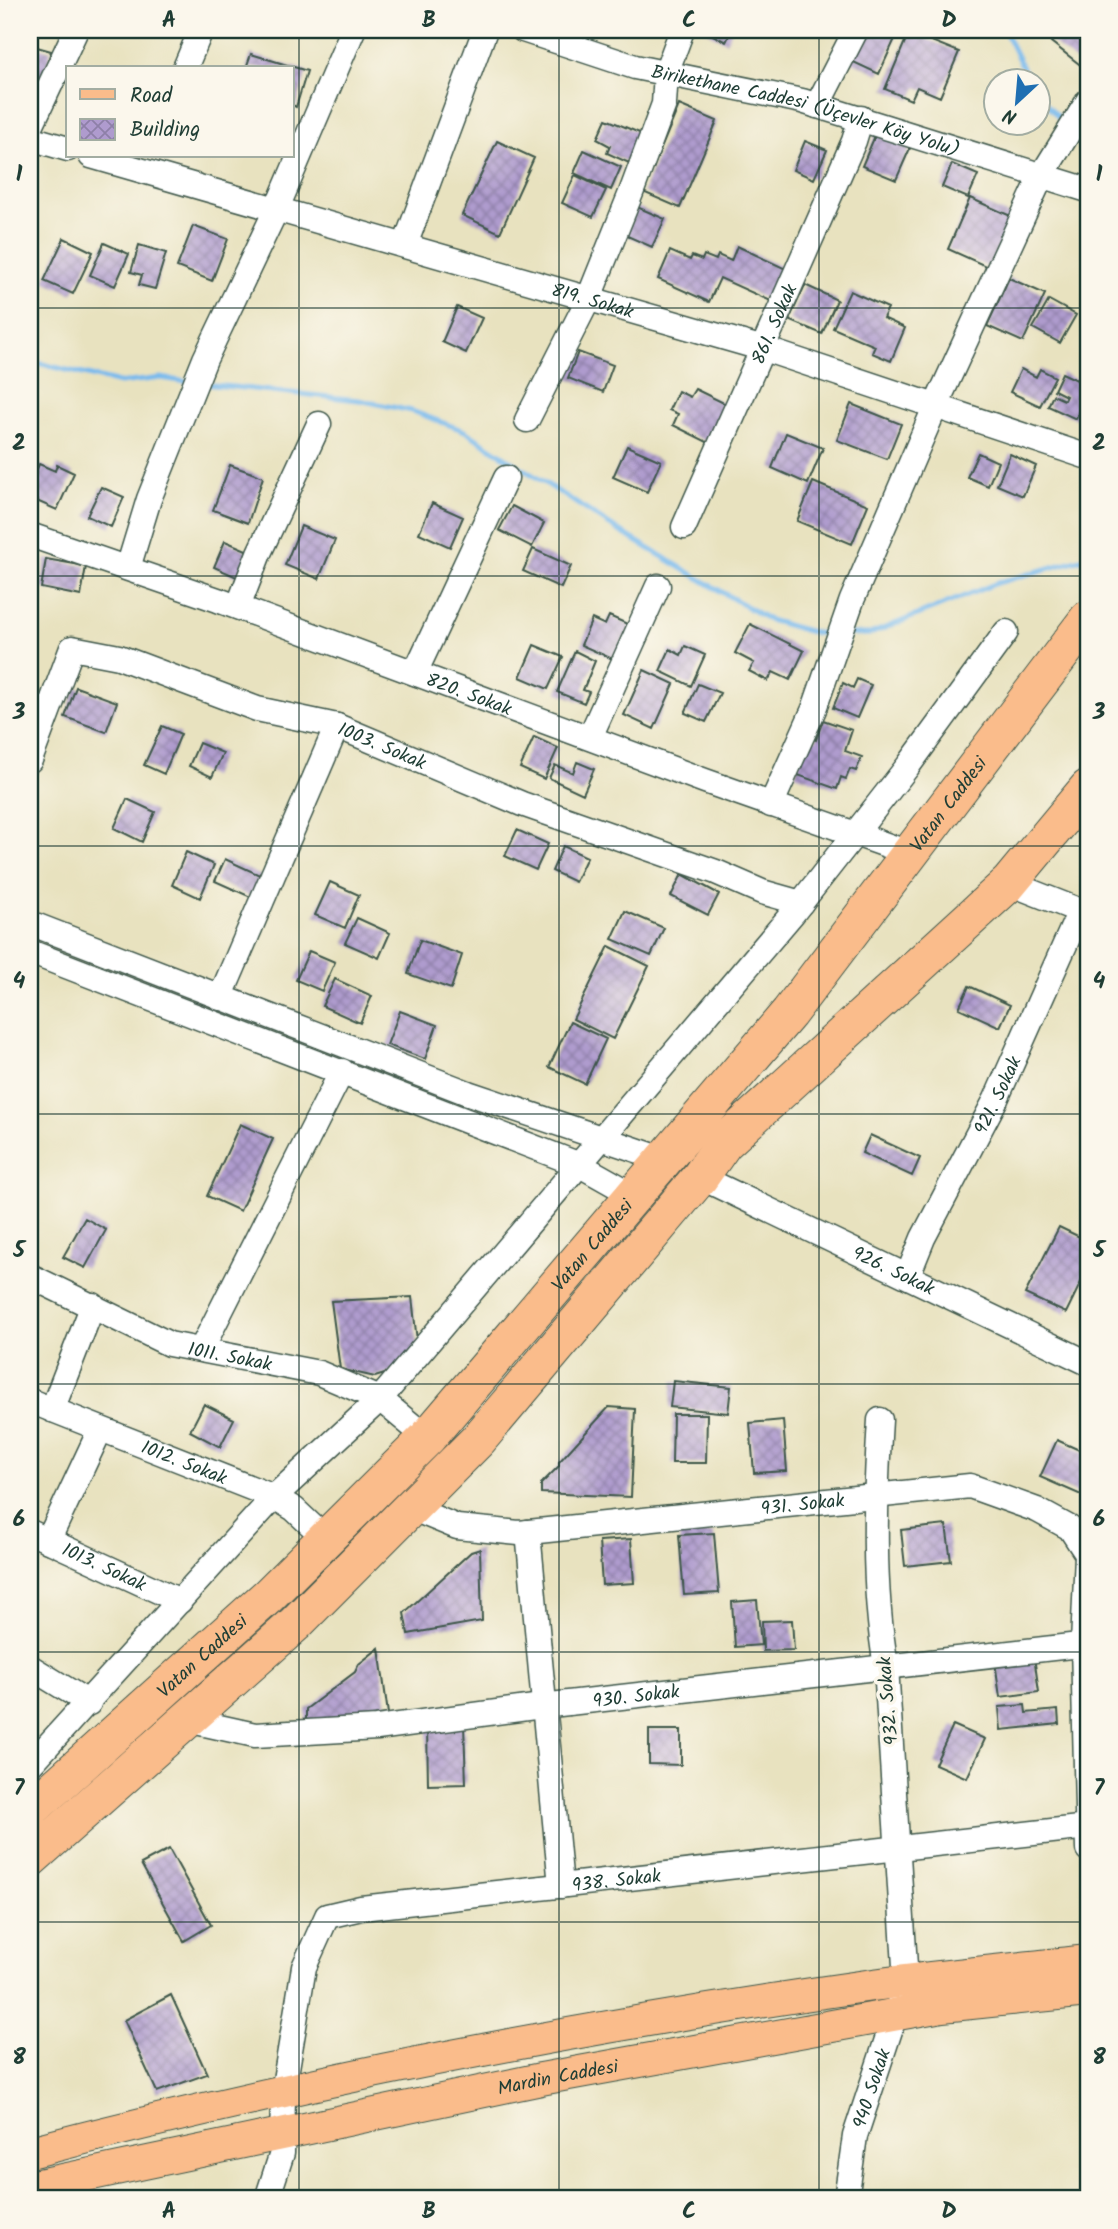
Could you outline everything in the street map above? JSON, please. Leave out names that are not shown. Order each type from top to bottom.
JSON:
[{"type":"highway","name":"Vatan Caddesi","points":[[33,1803],[327,1541],[428,1438],[789,1013],[1088,619]]},
{"type":"highway","name":"Vatan Caddesi","points":[[30,1859],[295,1624],[478,1440],[699,1177],[724,1143],[1009,883],[1088,788]]},
{"type":"main road","name":"Mardin Caddesi","points":[[30,2151],[376,2071],[627,2025],[906,1982],[1088,1961]]},
{"type":"main road","name":"Mardin Caddesi","points":[[30,2187],[541,2079],[942,2006],[1088,1991]]},
{"type":"street","points":[[30,128],[76,30]]},
{"type":"street","points":[[185,66],[201,30]]},
{"type":"street","points":[[128,568],[149,499],[205,359],[277,208],[353,30]]},
{"type":"street","points":[[405,245],[485,30]]},
{"type":"street","name":"Birikethane Caddesi (Üçevler Köy Yolu)","points":[[523,30],[635,67],[817,106],[1047,166],[1088,190]]},
{"type":"street","points":[[527,420],[588,300],[664,104],[666,73],[682,30]]},
{"type":"street","points":[[817,106],[856,30]]},
{"type":"street","points":[[771,805],[814,709],[852,600],[936,405],[1047,166],[1086,112]]},
{"type":"street","name":"861. Sokak","points":[[684,527],[764,349],[854,141],[861,118]]},
{"type":"street","points":[[30,138],[66,148]]},
{"type":"street","name":"819. Sokak","points":[[105,158],[141,163],[277,208],[764,349],[1088,457]]},
{"type":"street","points":[[238,607],[259,553],[318,424]]},
{"type":"street","points":[[415,673],[506,478]]},
{"type":"street","name":"820. Sokak","points":[[30,536],[238,607],[771,805],[909,853]]},
{"type":"street","points":[[590,737],[658,586]]},
{"type":"street","points":[[30,1765],[274,1497],[380,1399],[801,903],[1006,632]]},
{"type":"street","name":"1003. Sokak","points":[[30,760],[72,648],[119,657],[257,709],[337,726],[522,804],[716,872],[762,892],[801,903]]},
{"type":"street","points":[[220,998],[337,726]]},
{"type":"street","points":[[1009,883],[1084,912]]},
{"type":"street","name":"921. Sokak","points":[[908,1275],[923,1238],[996,1099],[1084,912]]},
{"type":"street","points":[[30,923],[468,1093],[663,1159]]},
{"type":"street","points":[[30,952],[342,1071],[580,1166],[635,1196]]},
{"type":"street","points":[[201,1350],[342,1071]]},
{"type":"street","name":"926. Sokak","points":[[699,1177],[1088,1363]]},
{"type":"street","name":"1011. Sokak","points":[[30,1276],[169,1344],[319,1373],[380,1399],[428,1438]]},
{"type":"street","points":[[41,1406],[93,1305]]},
{"type":"street","name":"1012. Sokak","points":[[41,1406],[274,1497],[294,1509],[327,1541]]},
{"type":"street","name":"932. Sokak","points":[[880,1420],[875,1494],[879,1624],[886,1666],[906,1982]]},
{"type":"street","points":[[39,1536],[100,1430]]},
{"type":"street","name":"931. Sokak","points":[[411,1507],[457,1527],[528,1532],[970,1486],[1037,1510],[1070,1528],[1087,1554],[1088,1835]]},
{"type":"street","points":[[528,1532],[542,1706],[561,1886]]},
{"type":"street","name":"1013. Sokak","points":[[39,1536],[180,1601]]},
{"type":"street","name":"930. Sokak","points":[[187,1720],[255,1735],[377,1728],[542,1706],[1086,1644]]},
{"type":"street","points":[[30,1667],[89,1703]]},
{"type":"street","name":"938. Sokak","points":[[283,2092],[304,1967],[327,1916],[361,1908],[897,1847],[1088,1835]]},
{"type":"street","name":"940 Sokak","points":[[846,2199],[855,2136],[906,1982]]},
{"type":"street","points":[[267,2199],[282,2153],[283,2092]]},
{"type":"building","points":[[703,30],[732,30],[726,42]]},
{"type":"building","points":[[861,30],[899,30],[879,74],[847,59]]},
{"type":"building","points":[[1061,30],[1088,30],[1088,71],[1051,42]]},
{"type":"building","points":[[909,32],[959,52],[940,97],[917,87],[911,100],[885,89]]},
{"type":"building","points":[[30,45],[51,51],[42,82],[30,78]]},
{"type":"building","points":[[251,54],[291,66],[247,66]]},
{"type":"building","points":[[294,67],[307,71],[296,107],[294,106]]},
{"type":"building","points":[[679,105],[717,121],[680,208],[643,192]]},
{"type":"building","points":[[606,119],[642,134],[629,163],[607,153],[610,146],[597,139]]},
{"type":"building","points":[[877,131],[911,146],[896,180],[862,166]]},
{"type":"building","points":[[497,141],[534,158],[500,233],[462,215]]},
{"type":"building","points":[[805,141],[827,150],[814,179],[793,170]]},
{"type":"building","points":[[584,150],[621,167],[611,190],[574,173]]},
{"type":"building","points":[[952,164],[978,175],[968,198],[942,187]]},
{"type":"building","points":[[575,175],[606,190],[593,217],[562,203]]},
{"type":"building","points":[[970,198],[1013,217],[990,268],[948,249]]},
{"type":"building","points":[[637,207],[665,219],[652,247],[625,235]]},
{"type":"building","points":[[193,226],[228,239],[212,281],[177,267]]},
{"type":"building","points":[[64,238],[93,252],[73,294],[44,281]]},
{"type":"building","points":[[104,243],[129,254],[115,286],[90,275]]},
{"type":"building","points":[[139,245],[166,253],[155,289],[139,285],[142,275],[131,272]]},
{"type":"building","points":[[737,246],[788,270],[773,302],[720,278],[709,302],[658,279],[670,251],[690,260],[692,256],[702,260],[704,255],[716,260],[718,255],[731,261]]},
{"type":"building","points":[[1009,278],[1045,294],[1023,342],[987,326]]},
{"type":"building","points":[[805,285],[837,300],[822,334],[789,320]]},
{"type":"building","points":[[850,291],[888,308],[883,318],[905,328],[891,361],[872,353],[875,346],[833,328]]},
{"type":"building","points":[[1049,300],[1076,315],[1060,343],[1033,328]]},
{"type":"building","points":[[457,307],[482,318],[466,353],[442,342]]},
{"type":"building","points":[[578,352],[613,365],[603,392],[568,378]]},
{"type":"building","points":[[1021,369],[1036,377],[1040,369],[1055,377],[1040,406],[1010,392]]},
{"type":"building","points":[[1062,373],[1088,385],[1076,419],[1048,406],[1053,395],[1064,400],[1066,396],[1054,390]]},
{"type":"building","points":[[695,389],[730,406],[711,444],[673,425],[678,414],[669,410],[678,391],[690,397]]},
{"type":"building","points":[[851,404],[901,424],[887,459],[837,440]]},
{"type":"building","points":[[786,433],[823,448],[808,484],[772,468]]},
{"type":"building","points":[[627,446],[661,461],[647,492],[613,477]]},
{"type":"building","points":[[978,453],[998,462],[988,486],[967,477]]},
{"type":"building","points":[[1010,454],[1036,466],[1023,496],[997,485]]},
{"type":"building","points":[[39,464],[55,471],[57,465],[74,473],[57,510],[30,498],[30,486]]},
{"type":"building","points":[[230,465],[263,477],[248,523],[213,510]]},
{"type":"building","points":[[813,482],[868,505],[852,544],[797,521]]},
{"type":"building","points":[[101,487],[124,497],[111,527],[87,516]]},
{"type":"building","points":[[432,503],[463,517],[450,547],[419,533]]},
{"type":"building","points":[[512,506],[544,523],[532,547],[499,530]]},
{"type":"building","points":[[301,526],[335,540],[319,579],[285,565]]},
{"type":"building","points":[[225,541],[251,552],[239,578],[214,567]]},
{"type":"building","points":[[533,549],[571,566],[561,588],[523,571]]},
{"type":"building","points":[[46,559],[86,566],[81,596],[41,588]]},
{"type":"building","points":[[609,616],[632,626],[617,661],[581,645],[592,619],[605,625]]},
{"type":"building","points":[[750,624],[804,651],[790,680],[773,672],[768,681],[749,671],[754,663],[735,653]]},
{"type":"building","points":[[534,645],[563,657],[548,689],[520,677]]},
{"type":"building","points":[[685,646],[705,655],[691,686],[660,671],[670,649],[681,655]]},
{"type":"building","points":[[575,651],[595,661],[583,690],[589,692],[584,703],[557,692]]},
{"type":"building","points":[[644,670],[674,684],[654,729],[624,715]]},
{"type":"building","points":[[857,679],[871,685],[857,718],[833,708],[843,683],[853,688]]},
{"type":"building","points":[[698,684],[720,693],[706,722],[685,713]]},
{"type":"building","points":[[76,687],[117,702],[106,732],[65,717]]},
{"type":"building","points":[[823,720],[852,730],[845,751],[862,757],[856,771],[850,769],[846,779],[841,777],[837,789],[795,774],[808,737],[816,740]]},
{"type":"building","points":[[162,726],[181,734],[164,774],[144,765]]},
{"type":"building","points":[[534,737],[558,748],[544,779],[520,768]]},
{"type":"building","points":[[199,743],[223,753],[212,777],[189,766]]},
{"type":"building","points":[[577,762],[594,769],[583,794],[549,778],[555,765],[573,773]]},
{"type":"building","points":[[127,799],[155,812],[142,842],[114,828]]},
{"type":"building","points":[[517,830],[548,844],[536,870],[505,856]]},
{"type":"building","points":[[563,846],[587,857],[575,882],[552,871]]},
{"type":"building","points":[[186,852],[214,865],[200,898],[172,885]]},
{"type":"building","points":[[225,859],[264,877],[255,899],[215,881]]},
{"type":"building","points":[[682,874],[719,894],[708,915],[671,896]]},
{"type":"building","points":[[330,882],[359,895],[345,928],[315,915]]},
{"type":"building","points":[[625,911],[664,928],[651,956],[612,939]]},
{"type":"building","points":[[357,918],[390,933],[379,958],[345,943]]},
{"type":"building","points":[[420,940],[462,955],[451,989],[408,974]]},
{"type":"building","points":[[609,946],[649,966],[613,1039],[573,1019]]},
{"type":"building","points":[[309,951],[335,962],[322,991],[296,980]]},
{"type":"building","points":[[335,979],[372,996],[360,1023],[322,1006]]},
{"type":"building","points":[[969,986],[1010,1005],[1000,1027],[959,1008]]},
{"type":"building","points":[[400,1011],[437,1025],[425,1059],[387,1045]]},
{"type":"building","points":[[570,1022],[606,1039],[585,1084],[549,1067]]},
{"type":"building","points":[[240,1124],[273,1139],[240,1211],[207,1196]]},
{"type":"building","points":[[870,1135],[920,1158],[912,1176],[862,1153]]},
{"type":"building","points":[[85,1218],[106,1230],[85,1268],[63,1257]]},
{"type":"building","points":[[1059,1227],[1088,1241],[1088,1268],[1066,1313],[1025,1294]]},
{"type":"building","points":[[412,1297],[418,1350],[391,1372],[375,1377],[340,1369],[331,1301]]},
{"type":"building","points":[[673,1381],[731,1387],[728,1413],[670,1407]]},
{"type":"building","points":[[204,1404],[234,1419],[220,1447],[190,1431]]},
{"type":"building","points":[[609,1407],[635,1409],[631,1497],[541,1493],[541,1484]]},
{"type":"building","points":[[673,1414],[707,1414],[706,1463],[672,1463]]},
{"type":"building","points":[[783,1420],[787,1471],[754,1473],[750,1423]]},
{"type":"building","points":[[1057,1440],[1088,1454],[1088,1498],[1040,1477]]},
{"type":"building","points":[[946,1525],[951,1561],[905,1566],[901,1530]]},
{"type":"building","points":[[714,1533],[719,1593],[684,1595],[679,1535]]},
{"type":"building","points":[[631,1539],[634,1583],[602,1585],[599,1541]]},
{"type":"building","points":[[480,1549],[482,1621],[408,1634],[404,1613],[471,1552]]},
{"type":"building","points":[[757,1600],[761,1645],[735,1647],[732,1602]]},
{"type":"building","points":[[792,1620],[794,1650],[763,1651],[762,1621]]},
{"type":"building","points":[[379,1648],[388,1714],[306,1724],[306,1709],[355,1672],[359,1664]]},
{"type":"building","points":[[1034,1657],[1039,1692],[1000,1697],[995,1662]]},
{"type":"building","points":[[1025,1705],[1026,1713],[1058,1710],[1059,1724],[1001,1730],[999,1707]]},
{"type":"building","points":[[464,1724],[466,1784],[428,1785],[427,1725]]},
{"type":"building","points":[[953,1725],[985,1739],[967,1778],[935,1764]]},
{"type":"building","points":[[649,1730],[681,1730],[681,1765],[649,1764]]},
{"type":"building","points":[[169,1849],[211,1925],[184,1941],[141,1864]]},
{"type":"building","points":[[171,1995],[207,2074],[157,2092],[124,2020]]},
{"type":"waterway","points":[[1004,30],[1022,66]]},
{"type":"waterway","points":[[1052,110],[1064,123]]},
{"type":"waterway","points":[[1076,136],[1088,149]]},
{"type":"waterway","points":[[30,361],[120,383],[161,378],[187,382]]},
{"type":"waterway","points":[[204,384],[359,400],[412,411],[465,431],[616,529],[769,620],[815,633],[833,634]]},
{"type":"waterway","points":[[849,634],[870,634],[997,583],[1088,557]]}]
